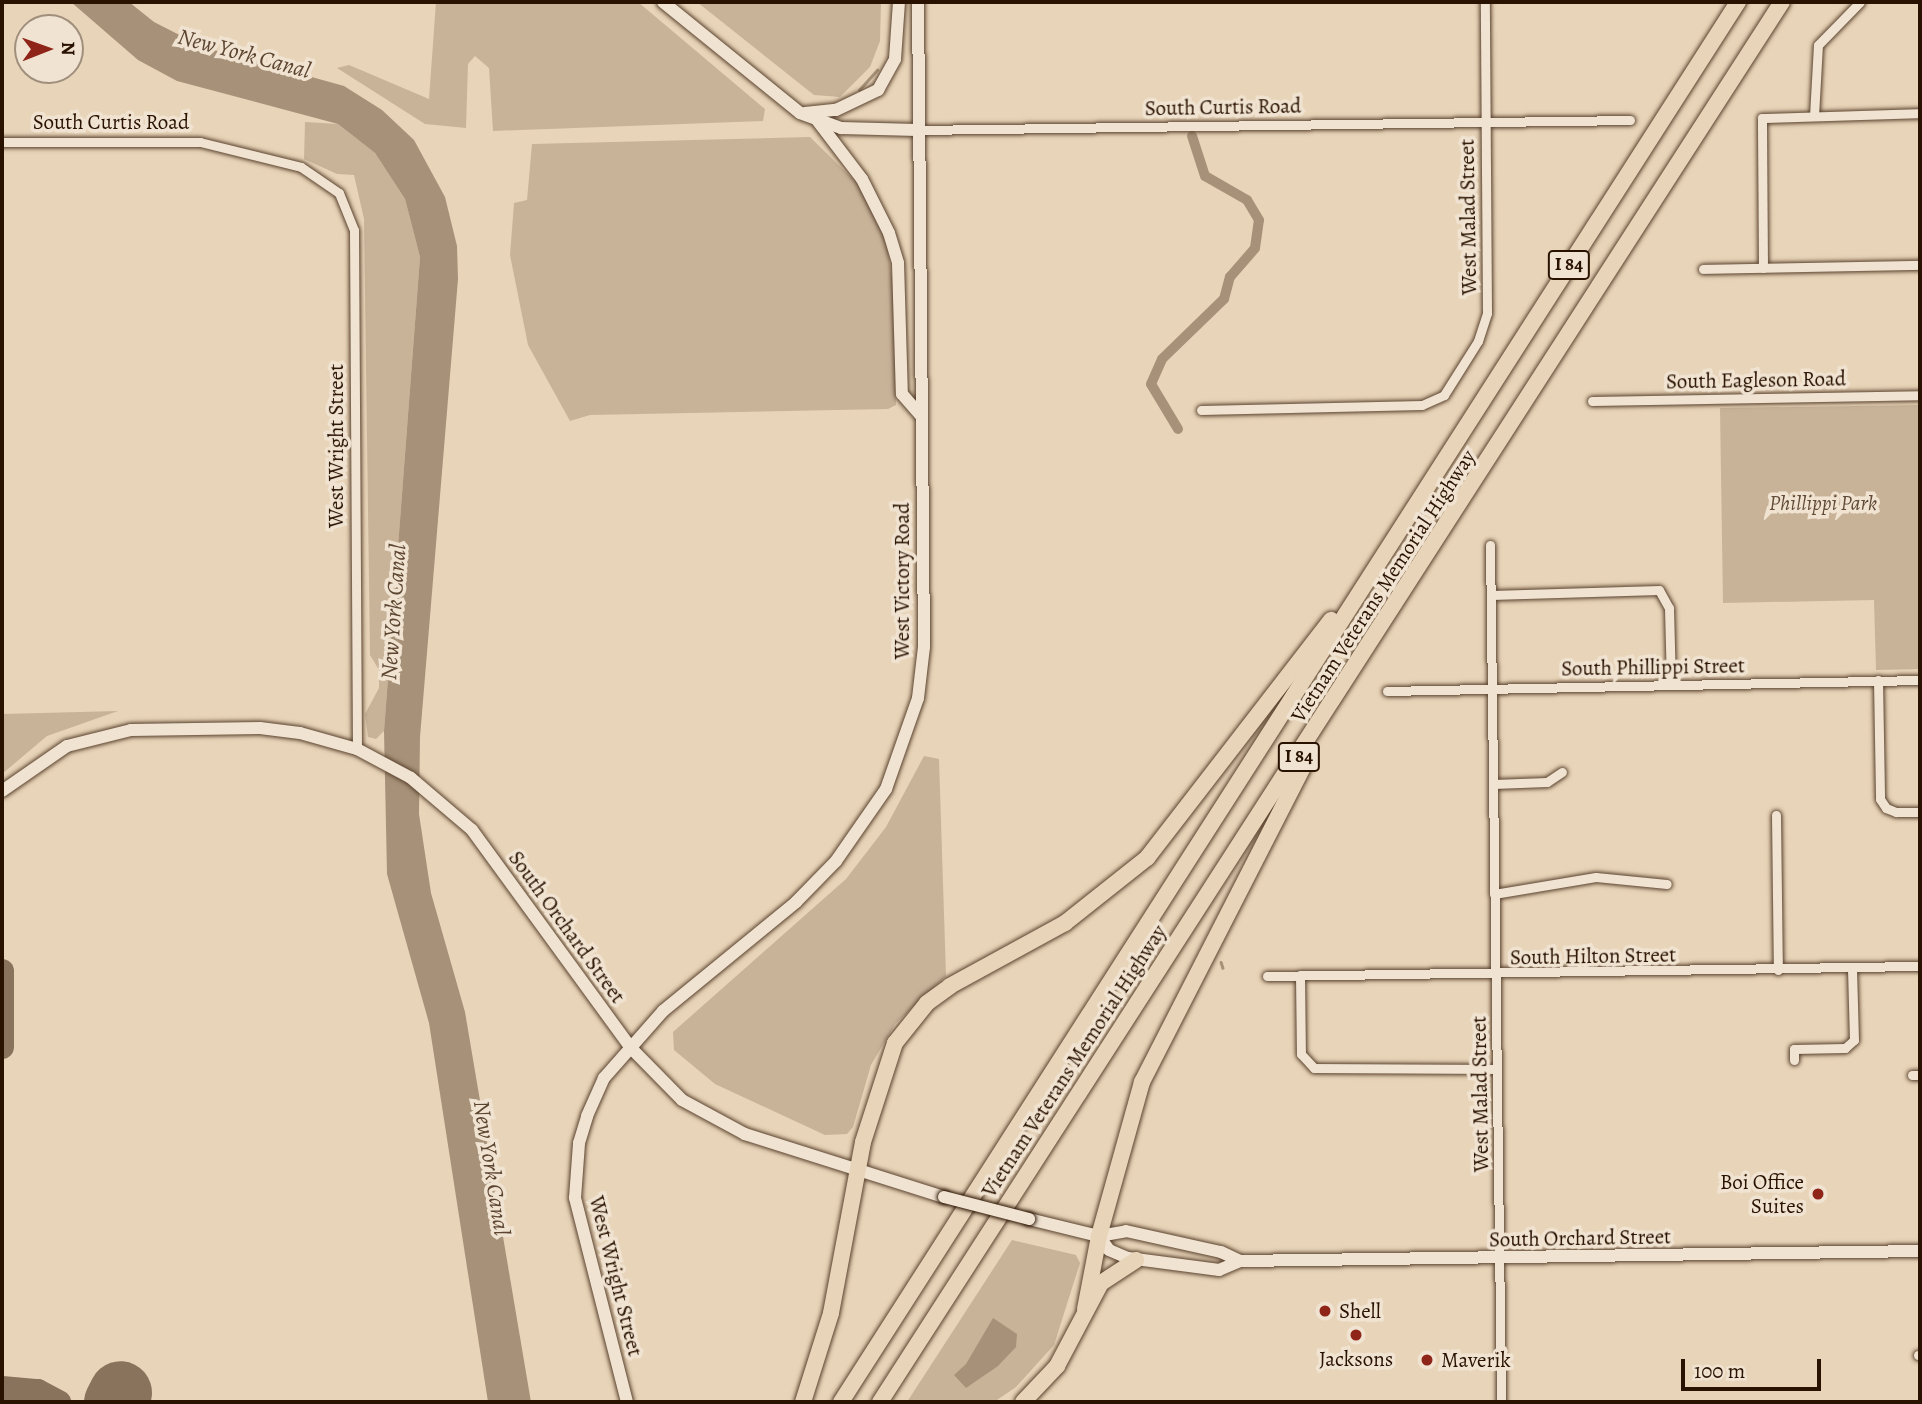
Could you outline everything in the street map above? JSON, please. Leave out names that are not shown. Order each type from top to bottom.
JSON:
[{"type":"highway","name":"Vietnam Veterans Memorial Highway","points":[[841,1402],[1738,2]]},
{"type":"highway","name":"Vietnam Veterans Memorial Highway","points":[[880,1402],[1782,2]]},
{"type":"highway","points":[[803,1402],[831,1313],[857,1171],[884,1066],[907,1026],[950,986],[1074,917],[1147,859],[1399,528]]},
{"type":"highway","points":[[1085,1309],[1099,1236],[1142,1082],[1350,675]]},
{"type":"highway","points":[[1023,1402],[1057,1366],[1085,1309],[1113,1271],[1136,1260]]},
{"type":"main road","name":"South Curtis Road","points":[[663,2],[800,113],[856,131],[917,130]]},
{"type":"main road","points":[[800,113],[836,110],[878,89],[895,59],[899,2]]},
{"type":"main road","name":"West Victory Road","points":[[630,1047],[663,1011],[796,902],[836,861],[886,789],[910,730],[924,647],[917,130],[918,2]]},
{"type":"main road","points":[[817,120],[862,178],[889,233],[898,263],[902,394],[920,416]]},
{"type":"main road","name":"South Orchard Street","points":[[2,790],[67,746],[131,730],[260,728],[300,733],[356,750],[418,783],[485,845],[630,1047],[682,1100],[746,1134],[944,1197],[1099,1236],[1126,1231],[1221,1252],[1240,1261]]},
{"type":"main road","name":"West Wright Street","points":[[627,1402],[579,1224],[575,1171],[579,1143],[604,1078],[630,1047]]},
{"type":"main road","name":"South Orchard Street","points":[[1099,1236],[1109,1250],[1136,1260],[1219,1270],[1240,1261],[1920,1251]]},
{"type":"street","name":"West Malad Street","points":[[1201,410],[1422,405],[1444,396],[1484,328],[1485,2]]},
{"type":"street","points":[[1814,116],[1818,45],[1860,2]]},
{"type":"street","points":[[1763,268],[1762,118],[1920,113]]},
{"type":"street","name":"South Curtis Road","points":[[917,130],[1630,120]]},
{"type":"street","name":"South Curtis Road","points":[[2,142],[200,142],[301,167]]},
{"type":"street","name":"West Wright Street","points":[[301,167],[339,193],[354,230],[356,750]]},
{"type":"street","points":[[1703,269],[1920,265]]},
{"type":"street","name":"South Eagleson Road","points":[[1592,401],[1920,395]]},
{"type":"street","name":"West Malad Street","points":[[1490,545],[1501,1402]]},
{"type":"street","points":[[1491,595],[1659,590],[1669,608],[1671,684]]},
{"type":"street","points":[[1878,680],[1880,799],[1886,808],[1896,813],[1920,812]]},
{"type":"street","name":"South Phillippi Street","points":[[1387,691],[1920,680]]},
{"type":"street","points":[[1493,784],[1547,782],[1562,772]]},
{"type":"street","points":[[1776,815],[1778,970]]},
{"type":"street","points":[[1494,894],[1596,877],[1667,884]]},
{"type":"street","name":"South Hilton Street","points":[[1267,976],[1496,975],[1920,966]]},
{"type":"street","points":[[1794,1060],[1794,1049],[1845,1048],[1854,1040],[1852,968]]},
{"type":"street","points":[[1300,975],[1301,1054],[1314,1068],[1497,1069]]},
{"type":"green space","points":[[436,2],[638,2],[765,109],[763,121],[493,131],[489,68],[475,56],[468,64],[466,128],[425,124],[337,68],[349,65],[429,99]]},
{"type":"green space","points":[[697,2],[881,2],[880,41],[870,67],[840,97],[814,95]]},
{"type":"green space","points":[[305,122],[338,124],[375,153],[405,199],[420,257],[384,731],[376,739],[368,737],[365,714],[379,688],[379,670],[370,655],[364,219],[354,175],[337,174],[304,159]]},
{"type":"green space","points":[[810,137],[862,188],[886,240],[894,292],[896,405],[888,409],[590,415],[570,421],[528,345],[510,255],[514,203],[527,200],[532,144]]},
{"type":"green space","name":"Phillippi Park","points":[[1920,405],[1920,669],[1876,670],[1874,600],[1723,603],[1720,408]]},
{"type":"green space","points":[[118,711],[47,736],[2,774],[2,714]]},
{"type":"green space","points":[[924,756],[939,759],[946,976],[895,1024],[871,1065],[853,1127],[847,1134],[825,1135],[715,1084],[674,1050],[673,1032],[846,879],[886,827]]},
{"type":"green space","points":[[1012,1240],[1076,1255],[1080,1263],[1054,1345],[1016,1387],[994,1402],[907,1402]]},
{"type":"water","name":"New York Canal","points":[[71,2],[129,2],[154,22],[203,47],[344,86],[382,110],[414,140],[445,197],[457,246],[458,279],[420,737],[419,814],[431,893],[465,1012],[531,1402],[488,1402],[429,1023],[387,874],[384,731],[420,257],[405,199],[375,153],[338,124],[177,81],[138,60]]},
{"type":"water","points":[[993,1318],[1017,1334],[1016,1347],[998,1366],[966,1388],[954,1375],[966,1364]]},
{"type":"waterway","points":[[859,90],[877,70]]},
{"type":"waterway","points":[[1178,429],[1151,384],[1162,359],[1224,299],[1230,277],[1255,248],[1259,220],[1247,200],[1205,176],[1192,136]]},
{"type":"waterway","points":[[1221,962],[1223,968]]},
{"type":"taxiway","points":[[2,971],[2,1047]]},
{"type":"taxiway","points":[[2,1388],[38,1391],[59,1402]]},
{"type":"runway","points":[[115,1402],[120,1392]]},
{"type":"place","name":"Boi Office Suites","points":[[1818,1194]]},
{"type":"place","name":"Shell","points":[[1325,1311]]},
{"type":"place","name":"Jacksons","points":[[1356,1335]]},
{"type":"place","name":"Maverik","points":[[1427,1360]]}]
